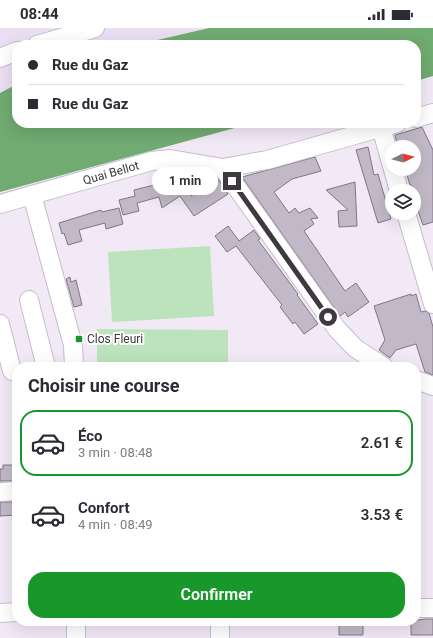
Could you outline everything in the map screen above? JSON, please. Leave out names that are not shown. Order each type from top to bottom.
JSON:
[{"type":"street","points":[[54,40],[95,28]]},
{"type":"street","points":[[0,58],[12,53]]},
{"type":"street","points":[[421,117],[433,113]]},
{"type":"street","name":"Quai Bellot","points":[[0,204],[152,161],[170,159],[223,168],[267,160],[379,128]]},
{"type":"street","points":[[389,128],[390,140]]},
{"type":"street","points":[[223,168],[337,329],[356,348],[377,362]]},
{"type":"street","points":[[32,195],[73,345],[74,362]]},
{"type":"street","points":[[408,220],[433,304]]},
{"type":"street","points":[[29,300],[45,362]]},
{"type":"street","points":[[0,324],[12,372]]},
{"type":"street","points":[[421,382],[433,386]]},
{"type":"street","points":[[0,492],[12,491]]},
{"type":"street","points":[[421,608],[433,608]]},
{"type":"street","points":[[0,613],[12,612]]},
{"type":"street","points":[[76,626],[76,638]]},
{"type":"street","points":[[220,626],[220,638]]},
{"type":"shaded area","points":[[0,28],[209,28],[157,40],[12,40],[12,87],[0,93]]},
{"type":"shaded area","points":[[209,28],[433,28],[433,76],[421,80],[421,40],[157,40]]},
{"type":"shaded area","points":[[12,87],[12,128],[235,128],[0,192],[0,93]]},
{"type":"shaded area","points":[[210,246],[214,316],[112,322],[108,252]]},
{"type":"shaded area","points":[[97,329],[228,330],[228,362],[97,362]]},
{"type":"building","points":[[422,127],[433,150],[433,222],[423,225],[421,219],[421,184],[410,184],[407,176],[421,176],[421,140],[396,140],[395,135]]},
{"type":"building","points":[[368,147],[374,175],[378,174],[385,198],[385,220],[388,220],[378,223],[356,150]]},
{"type":"building","points":[[315,157],[321,171],[292,179],[274,192],[289,213],[295,208],[299,213],[310,208],[318,218],[311,219],[314,224],[304,231],[345,291],[356,283],[369,302],[348,317],[345,312],[340,316],[242,177]]},
{"type":"building","points":[[183,172],[194,174],[191,196],[210,182],[211,184],[218,179],[228,194],[194,216],[180,196],[162,208],[159,197],[137,203],[139,211],[123,215],[119,200],[135,196],[134,190],[183,178]]},
{"type":"building","points":[[355,182],[357,226],[339,227],[338,211],[348,210],[326,190]]},
{"type":"building","points":[[119,208],[123,224],[106,229],[105,223],[79,230],[82,241],[68,245],[64,233],[62,234],[59,223],[101,210],[102,212]]},
{"type":"building","points":[[228,226],[239,241],[254,230],[260,239],[258,240],[318,324],[304,334],[295,322],[293,324],[280,307],[282,305],[236,246],[227,252],[215,236]]},
{"type":"building","points":[[70,277],[71,282],[76,280],[82,305],[74,307],[66,279]]},
{"type":"building","points":[[411,294],[411,296],[416,294],[421,312],[425,311],[429,313],[433,327],[433,375],[425,372],[416,344],[396,350],[390,358],[379,350],[385,340],[374,306]]},
{"type":"building","points":[[3,465],[12,465],[12,481],[0,481],[0,469],[3,469]]},
{"type":"building","points":[[0,502],[12,502],[12,515],[0,516]]},
{"type":"building","points":[[433,619],[433,635],[411,635],[411,626],[421,626],[421,620]]},
{"type":"building","points":[[339,626],[363,626],[363,635],[339,635]]},
{"type":"place","name":"Clos Fleuri","points":[[79,339]]},
{"type":"route","points":[[232,181],[328,317]]}]
